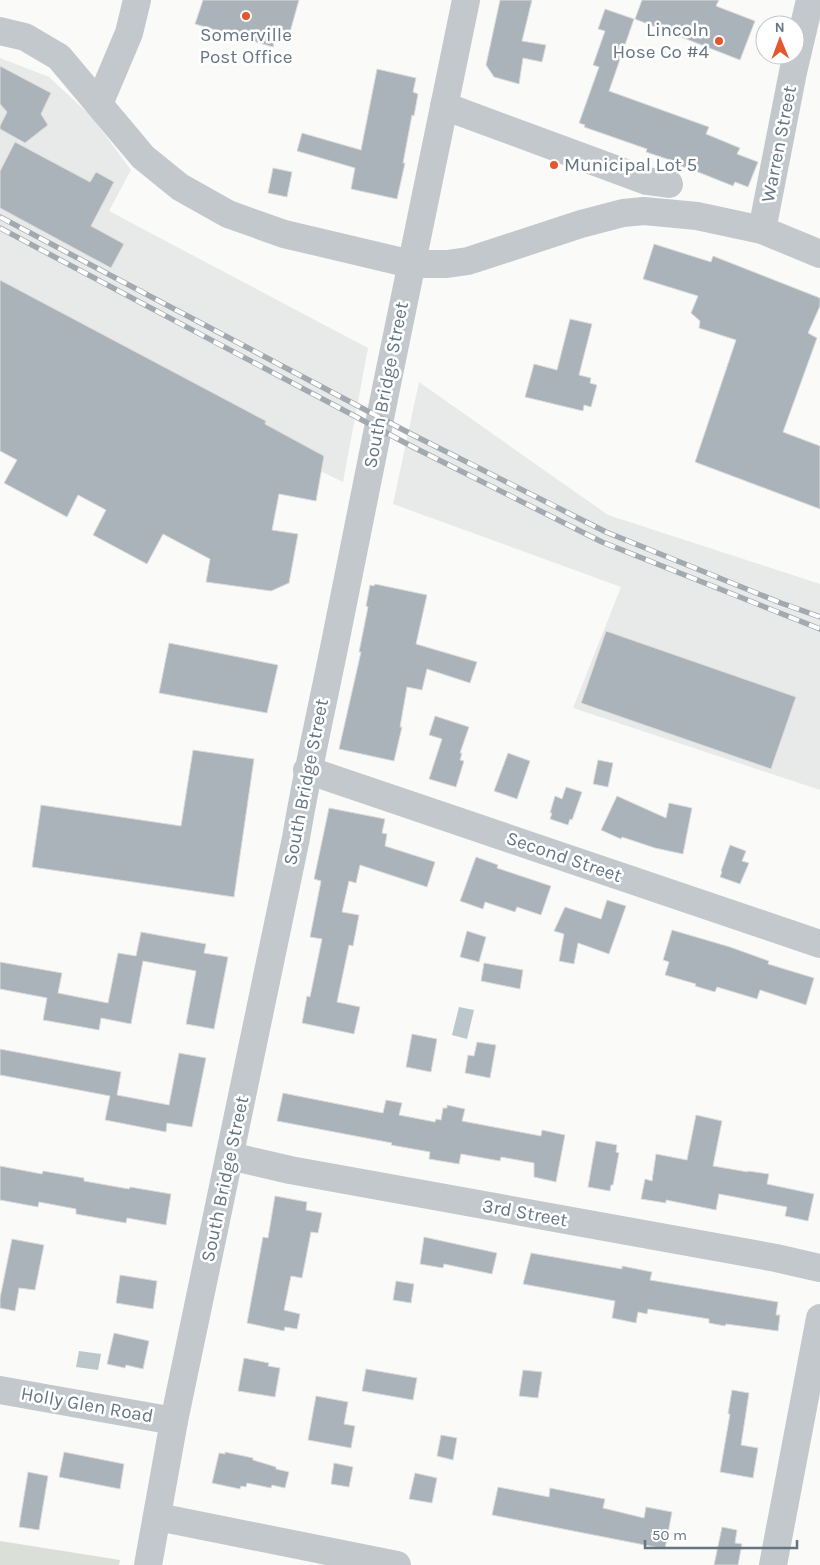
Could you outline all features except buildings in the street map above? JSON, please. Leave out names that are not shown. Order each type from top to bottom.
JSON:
[{"type":"street","points":[[99,104],[129,33],[136,0]]},
{"type":"street","name":"South Bridge Street","points":[[148,1565],[174,1421],[296,838],[307,770],[466,0]]},
{"type":"street","name":"Warren Street","points":[[762,230],[793,72],[810,0]]},
{"type":"street","points":[[0,31],[25,37],[59,57],[143,157],[180,187],[228,214],[284,234],[411,264],[448,264],[468,261],[581,224],[623,213],[644,211],[697,216],[762,230],[820,254]]},
{"type":"street","points":[[444,106],[647,182],[669,184]]},
{"type":"street","name":"Second Street","points":[[307,770],[820,944]]},
{"type":"street","name":"3rd Street","points":[[230,1156],[290,1170],[776,1258],[820,1268]]},
{"type":"street","points":[[773,1565],[820,1318]]},
{"type":"street","name":"Holly Glen Road","points":[[0,1390],[174,1421]]},
{"type":"street","points":[[158,1516],[397,1565]]},
{"type":"shaded area","points":[[0,58],[49,77],[92,117],[131,170],[109,211],[368,348],[343,482],[72,351],[0,311]]},
{"type":"shaded area","points":[[419,382],[608,515],[820,584],[820,790],[573,708],[621,587],[393,504]]},
{"type":"shaded area","points":[[459,1007],[474,1010],[467,1039],[452,1035]]},
{"type":"shaded area","points":[[79,1351],[101,1354],[98,1370],[76,1367]]},
{"type":"shaded area","points":[[0,1541],[120,1560],[119,1565],[0,1565]]},
{"type":"railway","points":[[0,217],[413,435],[606,532],[820,617]]},
{"type":"railway","points":[[0,228],[413,447],[602,542],[820,629]]},
{"type":"place","name":"Somerville Post Office","points":[[246,16]]},
{"type":"place","name":"Lincoln Hose Co #4","points":[[719,41]]},
{"type":"place","name":"Municipal Lot 5","points":[[554,165]]}]
